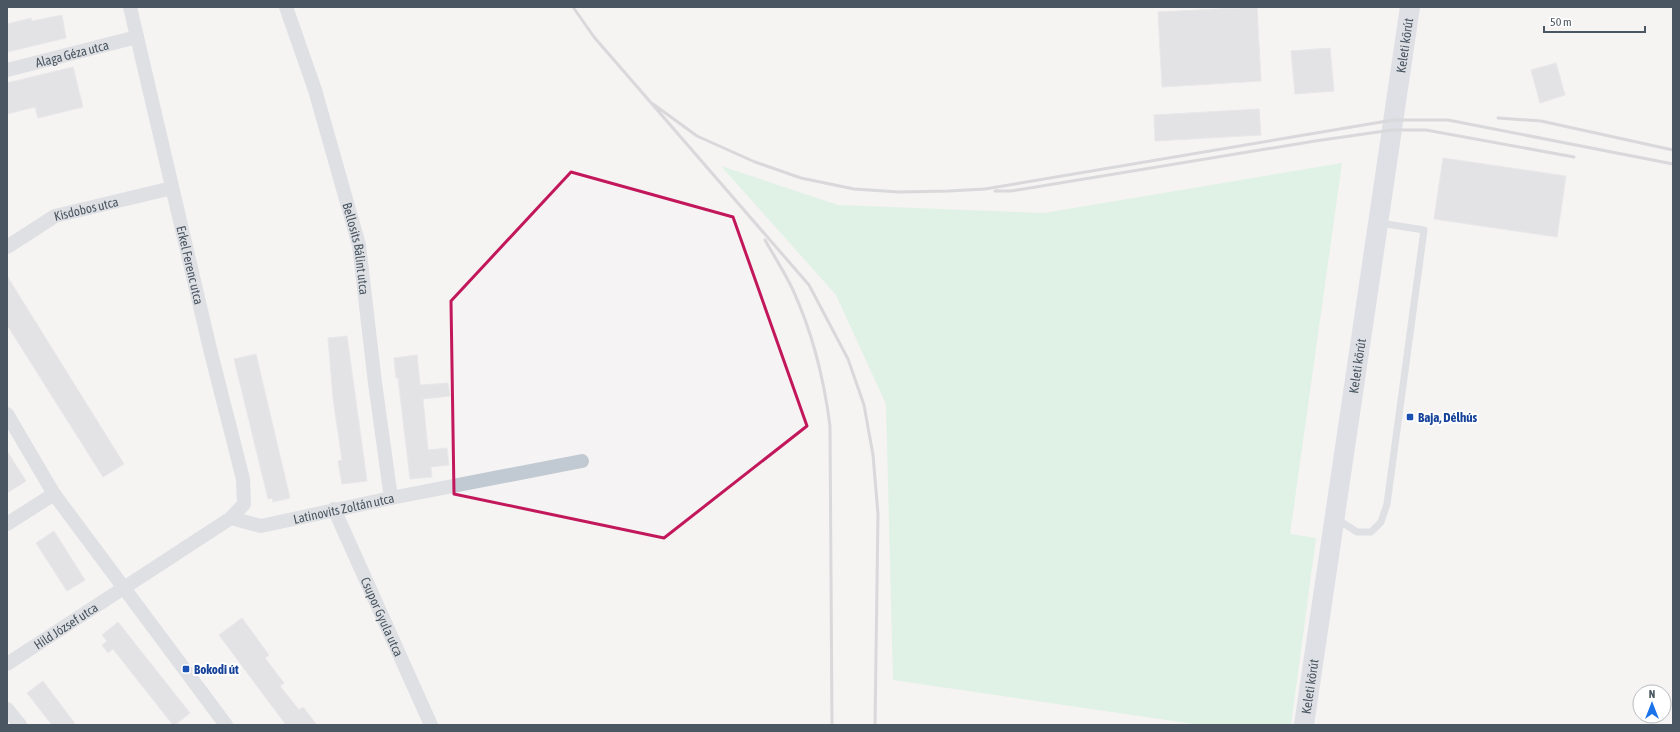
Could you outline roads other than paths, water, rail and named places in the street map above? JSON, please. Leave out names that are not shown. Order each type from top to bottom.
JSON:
[{"type":"main road","name":"Keleti körút","points":[[1304,725],[1410,7]]},
{"type":"street","name":"Erkel Ferenc utca","points":[[130,7],[210,349],[243,479],[244,504],[231,518]]},
{"type":"street","name":"Bellosits Bálint utca","points":[[286,7],[315,90],[359,244],[375,382],[391,498]]},
{"type":"street","name":"Alaga Géza utca","points":[[7,70],[137,37]]},
{"type":"street","name":"Kisdobos utca","points":[[7,247],[55,216],[172,188]]},
{"type":"street","points":[[7,414],[54,494],[226,725]]},
{"type":"street","name":"Latinovits Zoltán utca","points":[[231,518],[261,526],[334,509],[582,461]]},
{"type":"street","points":[[7,524],[54,494]]},
{"type":"street","name":"Csupor Gyula utca","points":[[334,509],[431,725]]},
{"type":"street","points":[[124,589],[186,546],[231,518]]},
{"type":"street","name":"Hild József utca","points":[[7,664],[124,589]]},
{"type":"street","points":[[7,709],[20,725]]},
{"type":"lane","points":[[1335,518],[1357,532],[1371,532],[1382,522],[1388,504],[1424,230],[1378,222]]},
{"type":"railway","points":[[573,7],[594,37],[809,285],[848,359],[864,405],[873,455],[878,514],[875,725]]},
{"type":"railway","points":[[653,104],[697,136],[755,162],[801,178],[854,189],[899,192],[985,189],[1393,120],[1448,120],[1673,164]]},
{"type":"railway","points":[[1498,118],[1541,121],[1673,150]]},
{"type":"railway","points":[[995,191],[1011,191],[1315,141],[1392,130],[1426,130],[1574,157]]},
{"type":"railway","points":[[765,240],[790,284],[812,340],[821,374],[830,426],[832,725]]},
{"type":"place","name":"Baja, Délhús","points":[[1410,417]]},
{"type":"place","name":"Bokodi út","points":[[186,669]]}]
